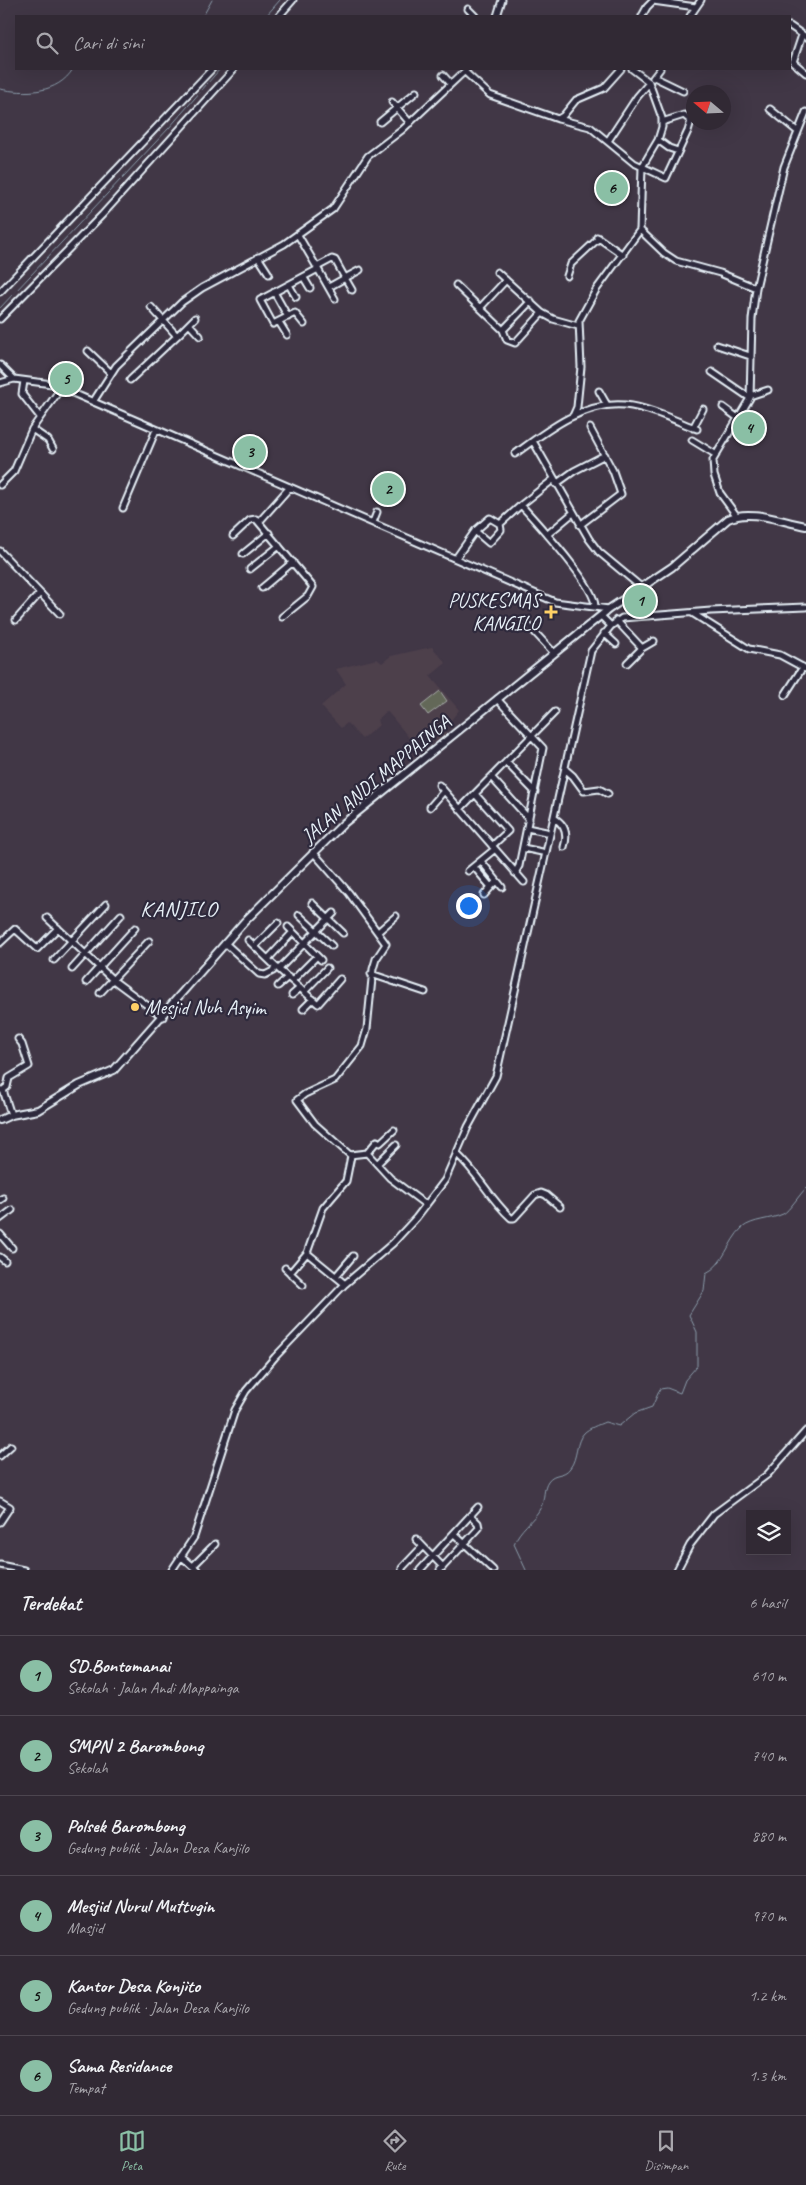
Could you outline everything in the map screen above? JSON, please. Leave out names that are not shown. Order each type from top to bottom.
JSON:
[{"type":"main road","points":[[736,515],[753,515],[806,526]]},
{"type":"main road","name":"JALAN ANDI MAPPAINGA","points":[[0,1120],[11,1115],[38,1110],[82,1084],[114,1070],[163,1017],[225,943],[313,852],[348,820],[609,609],[672,567],[721,525],[736,515]]},
{"type":"street","points":[[280,15],[293,0]]},
{"type":"street","points":[[497,15],[502,0]]},
{"type":"street","points":[[691,15],[701,0]]},
{"type":"street","points":[[642,15],[646,7],[653,1],[682,3],[696,7]]},
{"type":"street","points":[[468,9],[474,15]]},
{"type":"street","points":[[791,27],[804,36],[793,62],[806,73]]},
{"type":"street","points":[[0,292],[211,70]]},
{"type":"street","points":[[0,319],[102,215],[233,70]]},
{"type":"street","points":[[93,402],[111,373],[193,293],[298,235],[335,207],[365,158],[410,123],[466,70],[490,95],[590,127],[625,157],[667,178],[691,121],[684,115],[662,122]]},
{"type":"street","points":[[558,118],[563,116],[576,100],[604,88],[620,70]]},
{"type":"street","points":[[573,416],[577,407],[581,367],[578,326],[581,315],[593,294],[640,230],[642,167],[658,140],[662,122],[649,82],[633,70]]},
{"type":"street","points":[[608,141],[659,70]]},
{"type":"street","points":[[443,74],[451,84]]},
{"type":"street","points":[[654,77],[683,91]]},
{"type":"street","points":[[380,122],[416,92]]},
{"type":"street","points":[[392,102],[410,123]]},
{"type":"street","points":[[770,109],[797,131]]},
{"type":"street","points":[[736,515],[718,487],[713,467],[715,454],[750,397],[752,314],[756,288],[784,166],[806,112]]},
{"type":"street","points":[[658,140],[669,148],[678,151]]},
{"type":"street","points":[[640,230],[664,254],[676,262],[720,272],[756,288]]},
{"type":"street","points":[[298,235],[335,299]]},
{"type":"street","points":[[567,276],[571,264],[598,237],[623,255]]},
{"type":"street","points":[[258,257],[269,274]]},
{"type":"street","points":[[304,324],[295,313],[272,324],[260,301],[304,278],[334,259],[352,290]]},
{"type":"street","points":[[329,287],[360,270]]},
{"type":"street","points":[[497,272],[542,313],[553,319],[578,326]]},
{"type":"street","points":[[304,278],[310,288]]},
{"type":"street","points":[[480,308],[506,280]]},
{"type":"street","points":[[289,285],[296,297]]},
{"type":"street","points":[[456,285],[503,330],[507,340],[515,343],[542,313]]},
{"type":"street","points":[[274,292],[288,317]]},
{"type":"street","points":[[503,330],[530,301]]},
{"type":"street","points":[[151,307],[176,336]]},
{"type":"street","points":[[130,380],[195,318]]},
{"type":"street","points":[[279,322],[287,336]]},
{"type":"street","points":[[189,324],[200,336]]},
{"type":"street","points":[[717,345],[750,356]]},
{"type":"street","points":[[88,351],[111,373]]},
{"type":"street","points":[[0,364],[14,379]]},
{"type":"street","points":[[712,372],[750,397]]},
{"type":"street","points":[[0,383],[14,379],[46,382],[555,602],[609,609]]},
{"type":"street","points":[[24,381],[21,393],[40,417]]},
{"type":"street","points":[[0,485],[17,466],[32,429],[61,388]]},
{"type":"street","points":[[750,397],[768,390]]},
{"type":"street","points":[[599,391],[607,405]]},
{"type":"street","points":[[516,454],[573,416],[607,405],[633,407],[695,429],[703,409]]},
{"type":"street","points":[[724,407],[738,418]]},
{"type":"street","points":[[580,525],[621,494],[620,486],[606,455],[590,428]]},
{"type":"street","points":[[32,429],[48,440],[53,448]]},
{"type":"street","points":[[123,508],[156,430]]},
{"type":"street","points":[[692,440],[715,454]]},
{"type":"street","points":[[533,441],[580,525],[599,552],[641,587]]},
{"type":"street","points":[[500,524],[521,505],[555,481],[606,455]]},
{"type":"street","points":[[259,522],[290,487]]},
{"type":"street","points":[[521,505],[548,534],[592,593],[595,606]]},
{"type":"street","points":[[373,522],[377,512]]},
{"type":"street","points":[[548,534],[573,513]]},
{"type":"street","points":[[233,536],[252,518],[259,522],[313,587],[313,591],[282,618]]},
{"type":"street","points":[[456,558],[476,531],[490,518],[500,524],[501,530],[490,543],[476,531]]},
{"type":"street","points":[[243,554],[269,533]]},
{"type":"street","points":[[250,569],[279,546]]},
{"type":"street","points":[[0,551],[60,614]]},
{"type":"street","points":[[262,588],[293,562]]},
{"type":"street","points":[[16,620],[40,593]]},
{"type":"street","points":[[172,1570],[194,1538],[237,1405],[275,1357],[345,1284],[393,1243],[426,1205],[445,1180],[456,1153],[498,1072],[591,651],[616,620],[691,613],[806,607]]},
{"type":"street","points":[[691,613],[749,649],[780,655],[804,668],[785,695]]},
{"type":"street","points":[[601,616],[611,626]]},
{"type":"street","points":[[616,620],[642,648]]},
{"type":"street","points":[[528,625],[554,653]]},
{"type":"street","points":[[604,633],[616,644]]},
{"type":"street","points":[[627,663],[642,648],[654,641]]},
{"type":"street","points":[[497,699],[543,748],[528,828],[519,867],[515,872]]},
{"type":"street","points":[[460,810],[555,712]]},
{"type":"street","points":[[506,762],[535,792]]},
{"type":"street","points":[[565,769],[573,776],[584,792],[599,789],[608,794]]},
{"type":"street","points":[[492,778],[529,819]]},
{"type":"street","points":[[439,785],[524,882]]},
{"type":"street","points":[[430,806],[444,791]]},
{"type":"street","points":[[468,871],[481,861],[508,832],[475,794]]},
{"type":"street","points":[[554,818],[562,823],[565,832],[564,847]]},
{"type":"street","points":[[528,828],[546,832]]},
{"type":"street","points":[[523,848],[542,852]]},
{"type":"street","points":[[313,852],[378,931],[386,944],[376,959],[372,974],[367,1029],[362,1046],[335,1080],[305,1094],[297,1100],[315,1124],[351,1156]]},
{"type":"street","points":[[481,861],[502,887]]},
{"type":"street","points":[[474,867],[491,887]]},
{"type":"street","points":[[484,895],[497,881]]},
{"type":"street","points":[[312,903],[343,934]]},
{"type":"street","points":[[54,960],[106,904]]},
{"type":"street","points":[[225,943],[259,974],[265,975],[277,968],[304,944],[334,913]]},
{"type":"street","points":[[72,969],[121,915]]},
{"type":"street","points":[[299,915],[332,946]]},
{"type":"street","points":[[378,931],[396,916]]},
{"type":"street","points":[[47,918],[112,980],[163,1017]]},
{"type":"street","points":[[255,946],[278,923]]},
{"type":"street","points":[[288,927],[322,960]]},
{"type":"street","points":[[0,943],[15,928],[38,949],[58,928]]},
{"type":"street","points":[[86,982],[136,928]]},
{"type":"street","points":[[268,959],[293,932]]},
{"type":"street","points":[[100,993],[149,940]]},
{"type":"street","points":[[248,940],[318,1004],[340,979]]},
{"type":"street","points":[[278,986],[290,979],[317,956]]},
{"type":"street","points":[[292,995],[302,990],[328,968]]},
{"type":"street","points":[[372,974],[425,992]]},
{"type":"street","points":[[303,1009],[313,999]]},
{"type":"street","points":[[11,1115],[1,1090],[7,1087],[9,1078],[29,1066],[22,1044],[18,1040]]},
{"type":"street","points":[[351,1156],[367,1153],[377,1141],[380,1143],[394,1130]]},
{"type":"street","points":[[377,1164],[396,1145]]},
{"type":"street","points":[[367,1153],[390,1178],[426,1205]]},
{"type":"street","points":[[456,1153],[474,1170],[491,1196],[511,1218],[514,1218],[532,1198],[541,1193],[544,1193],[560,1207]]},
{"type":"street","points":[[290,1274],[307,1252],[323,1208],[346,1180],[351,1156]]},
{"type":"street","points":[[0,1219],[12,1210]]},
{"type":"street","points":[[0,1234],[12,1248]]},
{"type":"street","points":[[307,1252],[345,1284]]},
{"type":"street","points":[[336,1276],[354,1256]]},
{"type":"street","points":[[0,1257],[5,1262]]},
{"type":"street","points":[[284,1268],[303,1285]]},
{"type":"street","points":[[677,1570],[684,1554],[714,1514],[767,1475],[806,1431]]},
{"type":"street","points":[[0,1456],[11,1446]]},
{"type":"street","points":[[0,1501],[10,1507],[0,1522]]},
{"type":"street","points":[[420,1570],[478,1507]]},
{"type":"street","points":[[416,1539],[441,1568],[479,1528],[478,1523],[471,1516]]},
{"type":"street","points":[[454,1534],[493,1570]]},
{"type":"street","points":[[181,1556],[195,1568],[215,1544]]},
{"type":"street","points":[[402,1570],[422,1547]]},
{"type":"street","points":[[0,1565],[24,1570]]},
{"type":"shaded area","points":[[432,647],[446,663],[430,676],[459,710],[443,730],[448,735],[438,743],[426,729],[411,740],[387,711],[377,720],[379,725],[362,739],[347,723],[341,728],[321,706],[346,684],[336,669],[377,659],[382,663],[391,656]]},
{"type":"green space","points":[[440,691],[447,701],[428,715],[421,706]]},
{"type":"waterway","points":[[204,15],[212,0]]},
{"type":"waterway","points":[[267,15],[280,0]]},
{"type":"waterway","points":[[0,89],[20,92],[50,88],[67,77],[72,70]]},
{"type":"waterway","points":[[0,308],[169,128],[219,70]]},
{"type":"waterway","points":[[526,1570],[514,1544],[519,1534],[535,1517],[541,1507],[545,1487],[550,1478],[568,1471],[573,1464],[581,1437],[588,1430],[605,1422],[619,1426],[635,1413],[652,1407],[660,1389],[667,1388],[680,1393],[685,1380],[697,1366],[697,1332],[689,1315],[704,1291],[706,1273],[722,1259],[733,1239],[742,1228],[751,1223],[783,1214],[806,1188]]},
{"type":"place","name":"Sama Residance","points":[[612,188]]},
{"type":"place","name":"Kantor Desa Konjito","points":[[66,379]]},
{"type":"place","name":"Mesjid Nurul Muttugin","points":[[749,428]]},
{"type":"place","name":"Polsek Barombong","points":[[250,452]]},
{"type":"place","name":"SMPN 2 Barombong","points":[[388,489]]},
{"type":"place","name":"SD.Bontomanai","points":[[640,601]]},
{"type":"place","name":"PUSKESMAS KANGILO","points":[[551,612]]},
{"type":"place","name":"Mesjid Nuh Asyim","points":[[135,1007]]},
{"type":"district","name":"KANJILO","points":[[179,909]]}]
